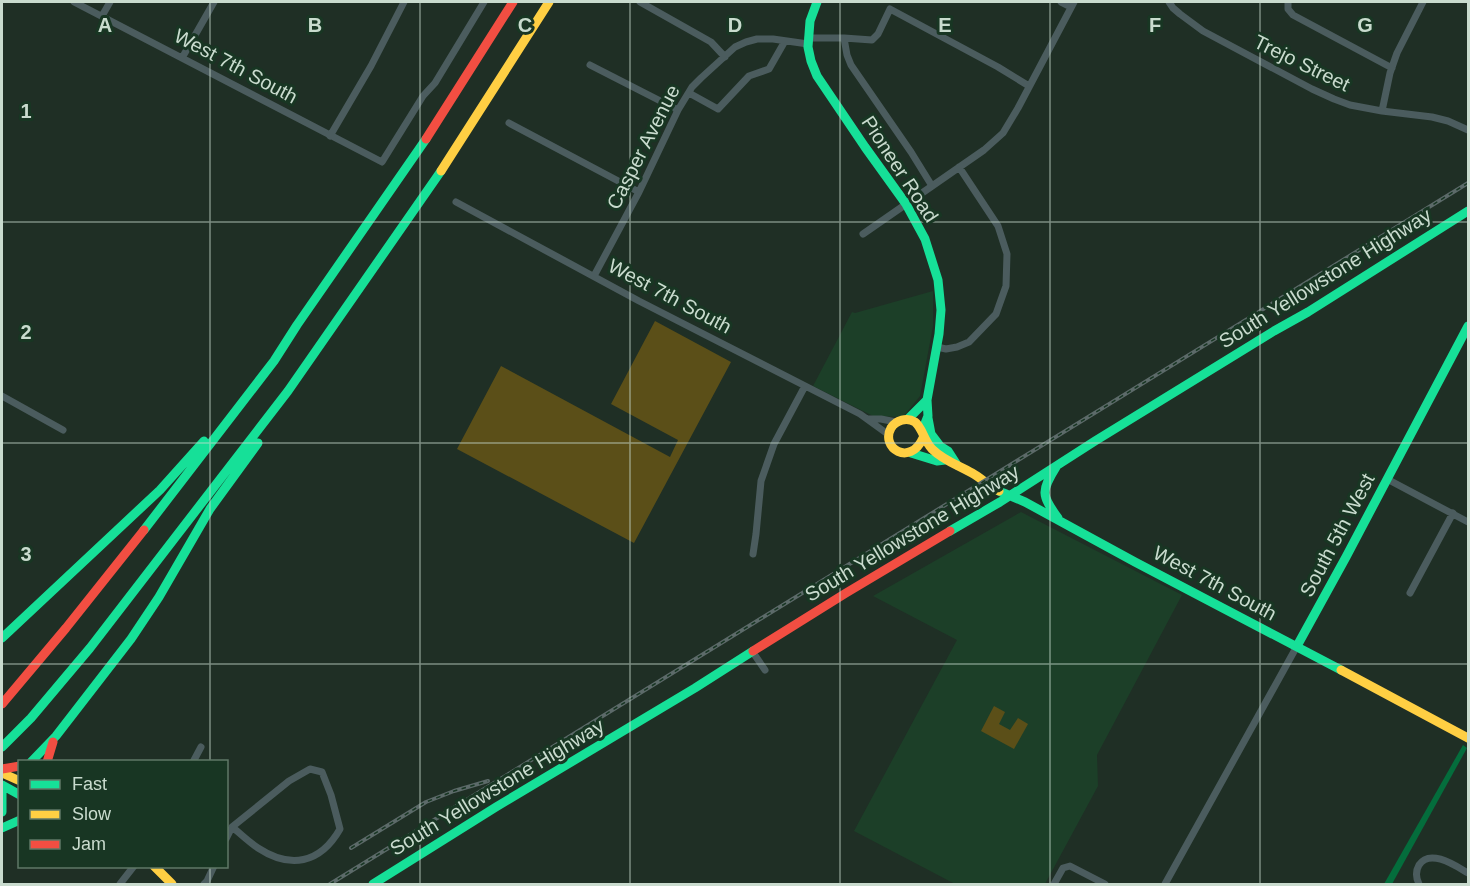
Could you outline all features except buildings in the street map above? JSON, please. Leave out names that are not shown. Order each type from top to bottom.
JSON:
[{"type":"main road","points":[[2,704],[79,612],[274,361],[415,156],[513,2]]},
{"type":"main road","points":[[2,747],[32,718],[90,648],[288,391],[430,188],[549,2]]},
{"type":"main road","name":"Pioneer Road","points":[[818,2],[810,21],[808,41],[811,61],[817,76],[906,204],[925,239],[938,280],[941,310],[939,334],[927,400],[928,416],[923,434]]},
{"type":"main road","name":"South Yellowstone Highway","points":[[373,885],[496,807],[685,694],[1468,212]]},
{"type":"main road","points":[[34,760],[56,736],[142,624],[210,509],[294,393],[358,292]]},
{"type":"main road","name":"South 5th West","points":[[1297,646],[1468,326]]},
{"type":"main road","points":[[2,638],[145,505],[274,361]]},
{"type":"main road","points":[[908,419],[927,400]]},
{"type":"main road","points":[[928,416],[931,434],[940,446],[948,451],[957,465]]},
{"type":"main road","points":[[908,419],[917,423],[923,434],[918,449],[902,454],[889,442],[889,435],[896,422],[908,419]]},
{"type":"main road","name":"West 7th South","points":[[923,434],[930,447],[945,460],[980,478],[995,489],[1025,502],[1468,738]]},
{"type":"main road","name":"West 7th South","points":[[911,453],[945,460]]},
{"type":"main road","points":[[1057,465],[1044,487],[1044,494],[1046,502],[1061,522]]},
{"type":"main road","points":[[48,760],[50,748],[56,736]]},
{"type":"main road","points":[[2,771],[18,767]]},
{"type":"main road","points":[[2,771],[18,780]]},
{"type":"main road","points":[[2,785],[18,794]]},
{"type":"main road","points":[[2,790],[2,812]]},
{"type":"main road","points":[[2,828],[18,821]]},
{"type":"main road","points":[[155,868],[172,885]]},
{"type":"street","name":"West 7th South","points":[[74,2],[382,162],[423,96],[435,83],[484,2]]},
{"type":"street","points":[[102,16],[110,2]]},
{"type":"street","points":[[182,58],[214,2]]},
{"type":"street","points":[[330,136],[371,66],[404,2]]},
{"type":"street","points":[[640,2],[711,42],[725,57]]},
{"type":"street","points":[[863,234],[984,150],[1003,133],[1072,4],[1062,2]]},
{"type":"street","name":"Trejo Street","points":[[1169,2],[1180,14],[1203,31],[1312,89],[1350,105],[1432,117],[1468,130]]},
{"type":"street","points":[[1288,2],[1288,9],[1293,15],[1392,68]]},
{"type":"street","points":[[1382,111],[1396,53],[1424,2]]},
{"type":"street","name":"Casper Avenue","points":[[594,276],[639,192],[678,110],[689,93],[701,78],[735,48],[746,42],[765,39],[785,41],[844,38],[872,40],[878,34],[890,9],[1029,86]]},
{"type":"street","points":[[844,38],[851,65],[932,186]]},
{"type":"street","points":[[689,93],[718,109],[749,76],[769,69],[785,41]]},
{"type":"street","points":[[590,65],[678,110]]},
{"type":"street","points":[[508,123],[639,192]]},
{"type":"street","points":[[937,347],[946,349],[969,342],[996,314],[1005,285],[1007,254],[998,226],[960,167]]},
{"type":"street","name":"West 7th South","points":[[456,202],[868,419],[889,435]]},
{"type":"street","points":[[753,555],[761,481],[774,444],[805,386]]},
{"type":"street","points":[[2,396],[63,430]]},
{"type":"street","name":"West 7th South","points":[[868,419],[896,422]]},
{"type":"street","points":[[1387,478],[1468,522]]},
{"type":"street","points":[[1410,593],[1453,513]]},
{"type":"street","name":"South 5th West","points":[[1165,885],[1297,646]]},
{"type":"street","points":[[752,651],[765,670]]},
{"type":"street","points":[[194,760],[201,747]]},
{"type":"street","points":[[228,835],[232,827],[289,781],[310,769],[322,772],[340,829],[334,840],[313,857],[292,861],[276,857],[257,847],[232,827]]},
{"type":"street","points":[[1419,885],[1416,876],[1418,866],[1425,859],[1432,857],[1468,873]]},
{"type":"street","points":[[1054,884],[1063,868],[1070,866],[1105,885]]},
{"type":"street","points":[[120,885],[133,868]]},
{"type":"street","points":[[204,885],[214,868]]},
{"type":"shaded area","points":[[933,291],[933,326],[920,396],[903,417],[873,416],[813,386],[852,312]]},
{"type":"shaded area","points":[[655,321],[731,362],[634,543],[457,449],[501,366],[670,457],[678,440],[611,404]]},
{"type":"shaded area","points":[[1021,512],[1182,595],[1097,755],[1098,786],[1045,884],[955,884],[854,831],[957,640],[873,596]]},
{"type":"shaded area","points":[[994,706],[1005,712],[999,724],[1010,730],[1018,718],[1028,724],[1014,749],[981,731]]},
{"type":"shaded area","points":[[1463,745],[1467,748],[1392,884],[1384,884]]},
{"type":"railway","points":[[330,884],[1468,183]]},
{"type":"railway","points":[[351,848],[426,802],[488,781]]},
{"type":"traffic: fast","points":[[817,2],[810,21],[808,47],[817,76],[906,204],[925,239],[938,280],[941,310],[939,334],[927,400],[928,416],[922,431]]},
{"type":"traffic: fast","points":[[144,530],[274,361],[426,139]]},
{"type":"traffic: fast","points":[[2,747],[31,718],[90,648],[288,391],[441,171]]},
{"type":"traffic: fast","points":[[950,531],[1308,312],[1468,211]]},
{"type":"traffic: fast","points":[[1297,646],[1468,326]]},
{"type":"traffic: fast","points":[[908,419],[927,400]]},
{"type":"traffic: fast","points":[[928,418],[931,434],[940,446],[948,451],[957,465]]},
{"type":"traffic: fast","points":[[2,638],[160,490],[204,441]]},
{"type":"traffic: fast","points":[[33,760],[56,736],[131,639],[159,597],[210,509],[258,443]]},
{"type":"traffic: fast","points":[[911,453],[937,461],[945,460]]},
{"type":"traffic: fast","points":[[1056,467],[1045,493],[1048,504],[1058,518]]},
{"type":"traffic: fast","points":[[999,491],[1025,502],[1341,670]]},
{"type":"traffic: fast","points":[[373,884],[753,651]]},
{"type":"traffic: fast","points":[[2,785],[18,794]]},
{"type":"traffic: fast","points":[[2,790],[2,812]]},
{"type":"traffic: fast","points":[[2,828],[18,821]]},
{"type":"traffic: slow","points":[[441,171],[549,2]]},
{"type":"traffic: slow","points":[[923,438],[917,447],[904,453],[893,448],[889,435],[893,425],[899,421],[915,422],[929,446],[937,453],[999,491]]},
{"type":"traffic: slow","points":[[1341,670],[1468,738]]},
{"type":"traffic: slow","points":[[2,773],[18,780]]},
{"type":"traffic: slow","points":[[156,868],[172,884]]},
{"type":"traffic: jam","points":[[426,139],[513,2]]},
{"type":"traffic: jam","points":[[2,704],[144,530]]},
{"type":"traffic: jam","points":[[753,651],[950,531]]},
{"type":"traffic: jam","points":[[48,760],[53,742]]},
{"type":"traffic: jam","points":[[2,769],[18,766]]}]
